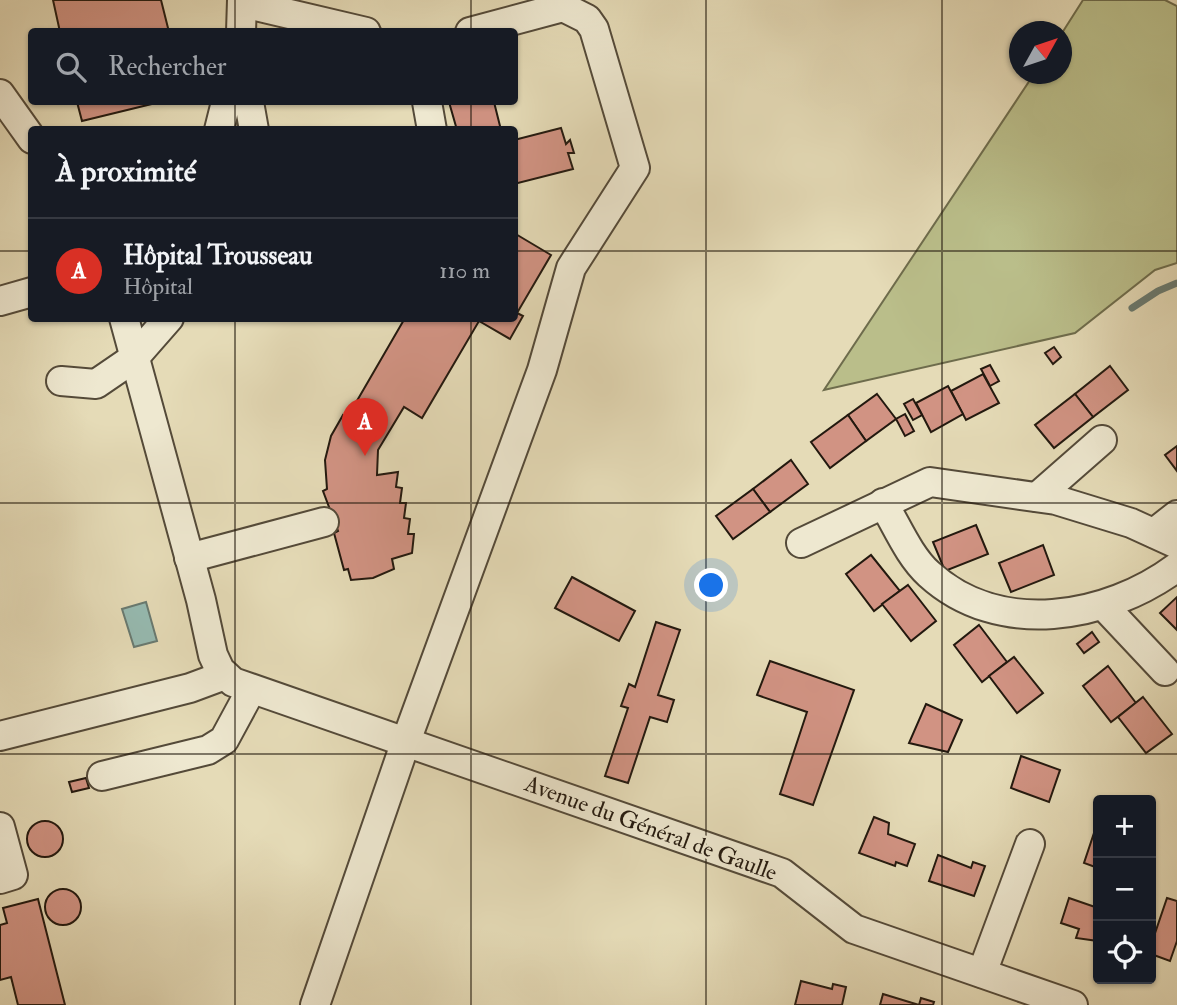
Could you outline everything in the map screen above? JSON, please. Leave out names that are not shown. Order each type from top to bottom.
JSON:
[{"type":"street","points":[[241,28],[243,2],[350,28]]},
{"type":"street","points":[[315,1005],[405,744],[542,370],[571,268],[635,168],[594,29],[587,19],[564,7],[485,28]]},
{"type":"street","points":[[0,94],[28,133]]},
{"type":"street","points":[[220,126],[225,105]]},
{"type":"street","points":[[250,105],[253,126]]},
{"type":"street","points":[[428,105],[431,126]]},
{"type":"street","points":[[0,301],[28,293]]},
{"type":"street","points":[[0,736],[190,688],[225,675],[213,655],[125,322]]},
{"type":"street","points":[[61,382],[96,384],[134,358],[166,322]]},
{"type":"street","points":[[1037,497],[1102,440]]},
{"type":"street","points":[[801,543],[930,482],[1056,500],[1165,539],[1177,515]]},
{"type":"street","points":[[883,503],[915,558],[929,574],[952,591],[991,607],[1022,614],[1062,614],[1104,606],[1130,597],[1177,567]]},
{"type":"street","points":[[188,558],[324,522]]},
{"type":"street","points":[[1104,606],[1165,671]]},
{"type":"street","name":"Avenue du Général de Gaulle","points":[[225,675],[251,690],[782,873],[854,929],[1073,1005]]},
{"type":"street","points":[[102,776],[208,750],[224,740],[251,690]]},
{"type":"street","points":[[0,827],[13,875],[0,879]]},
{"type":"street","points":[[982,973],[1030,844]]},
{"type":"green space","points":[[1083,0],[1165,0],[1177,6],[1177,263],[1155,270],[1075,333],[824,390],[1027,84],[1072,84],[1072,21],[1070,21]]},
{"type":"water","points":[[146,602],[157,641],[134,647],[122,609]]},
{"type":"building","points":[[53,0],[161,0],[168,28],[59,28]]},
{"type":"building","points":[[78,105],[148,105],[82,121]]},
{"type":"building","points":[[450,105],[495,105],[500,126],[456,126]]},
{"type":"building","points":[[561,128],[566,144],[570,140],[574,153],[568,153],[573,169],[518,183],[518,139]]},
{"type":"building","points":[[518,235],[551,255],[518,311]]},
{"type":"building","points":[[518,314],[523,316],[510,339],[481,322],[518,322]]},
{"type":"building","points":[[403,322],[478,322],[422,418],[404,407],[378,450],[377,475],[398,472],[396,487],[402,488],[400,503],[406,503],[404,518],[410,519],[408,534],[414,534],[412,553],[392,559],[394,569],[373,578],[351,580],[348,569],[344,570],[334,533],[338,531],[323,491],[327,489],[325,460],[331,436],[343,415],[347,418]]},
{"type":"building","points":[[1054,347],[1061,357],[1053,364],[1045,353]]},
{"type":"building","points":[[990,365],[999,381],[990,386],[981,369]]},
{"type":"building","points":[[1110,366],[1128,390],[1093,417],[1075,394]]},
{"type":"building","points":[[983,374],[999,403],[966,420],[951,391]]},
{"type":"building","points":[[948,386],[963,414],[931,432],[916,403]]},
{"type":"building","points":[[877,394],[896,419],[866,441],[848,415]]},
{"type":"building","points":[[1075,394],[1093,417],[1054,448],[1035,425]]},
{"type":"building","points":[[913,399],[922,415],[913,420],[904,404]]},
{"type":"building","points":[[905,414],[914,431],[905,436],[896,419]]},
{"type":"building","points":[[848,415],[866,441],[830,468],[811,442]]},
{"type":"building","points":[[1177,446],[1177,471],[1165,455]]},
{"type":"building","points":[[791,460],[808,484],[770,512],[753,489]]},
{"type":"building","points":[[753,489],[770,512],[733,539],[716,516]]},
{"type":"building","points":[[976,525],[988,554],[945,571],[933,542]]},
{"type":"building","points":[[1043,545],[1054,575],[1011,592],[999,563]]},
{"type":"building","points":[[871,555],[900,591],[874,611],[846,574]]},
{"type":"building","points":[[572,577],[635,611],[619,641],[555,608]]},
{"type":"building","points":[[908,585],[936,621],[911,641],[882,604]]},
{"type":"building","points":[[1177,597],[1177,630],[1160,613]]},
{"type":"building","points":[[656,622],[680,630],[658,695],[674,700],[667,722],[650,717],[628,783],[605,776],[628,708],[621,706],[629,684],[635,687]]},
{"type":"building","points":[[979,625],[1007,662],[982,682],[954,645]]},
{"type":"building","points":[[1092,632],[1099,642],[1084,653],[1077,644]]},
{"type":"building","points":[[1014,657],[1043,693],[1017,713],[989,676]]},
{"type":"building","points":[[770,661],[854,690],[813,805],[780,794],[807,712],[757,695]]},
{"type":"building","points":[[1108,666],[1136,703],[1111,722],[1083,686]]},
{"type":"building","points":[[1143,697],[1172,734],[1146,753],[1118,717]]},
{"type":"building","points":[[926,704],[962,720],[948,752],[909,743]]},
{"type":"building","points":[[1021,756],[1060,770],[1049,802],[1011,788]]},
{"type":"building","points":[[86,778],[89,788],[72,792],[69,782]]},
{"type":"building","points":[[874,817],[889,823],[888,834],[915,844],[907,866],[896,862],[895,866],[859,853]]},
{"type":"building","points":[[45,821],[58,826],[63,839],[58,852],[45,857],[32,852],[27,839],[32,826]]},
{"type":"building","points":[[1093,836],[1093,866],[1084,863]]},
{"type":"building","points":[[938,855],[971,868],[973,862],[985,866],[974,896],[929,881]]},
{"type":"building","points":[[63,889],[76,894],[81,907],[76,920],[63,925],[50,920],[45,907],[50,894]]},
{"type":"building","points":[[1069,898],[1093,906],[1093,940],[1076,938],[1079,929],[1061,923]]},
{"type":"building","points":[[1167,898],[1177,901],[1177,941],[1170,961],[1156,956],[1156,930]]},
{"type":"building","points":[[38,899],[65,1005],[18,1005],[11,977],[0,980],[0,925],[7,923],[3,908]]},
{"type":"building","points":[[801,981],[832,989],[833,984],[846,987],[842,1005],[795,1005]]},
{"type":"building","points":[[883,994],[919,1005],[880,1005]]},
{"type":"building","points":[[921,998],[934,1002],[933,1005],[919,1005]]},
{"type":"waterway","points":[[1132,308],[1158,291],[1177,283]]},
{"type":"place","name":"Hôpital Trousseau","points":[[365,456]]}]
